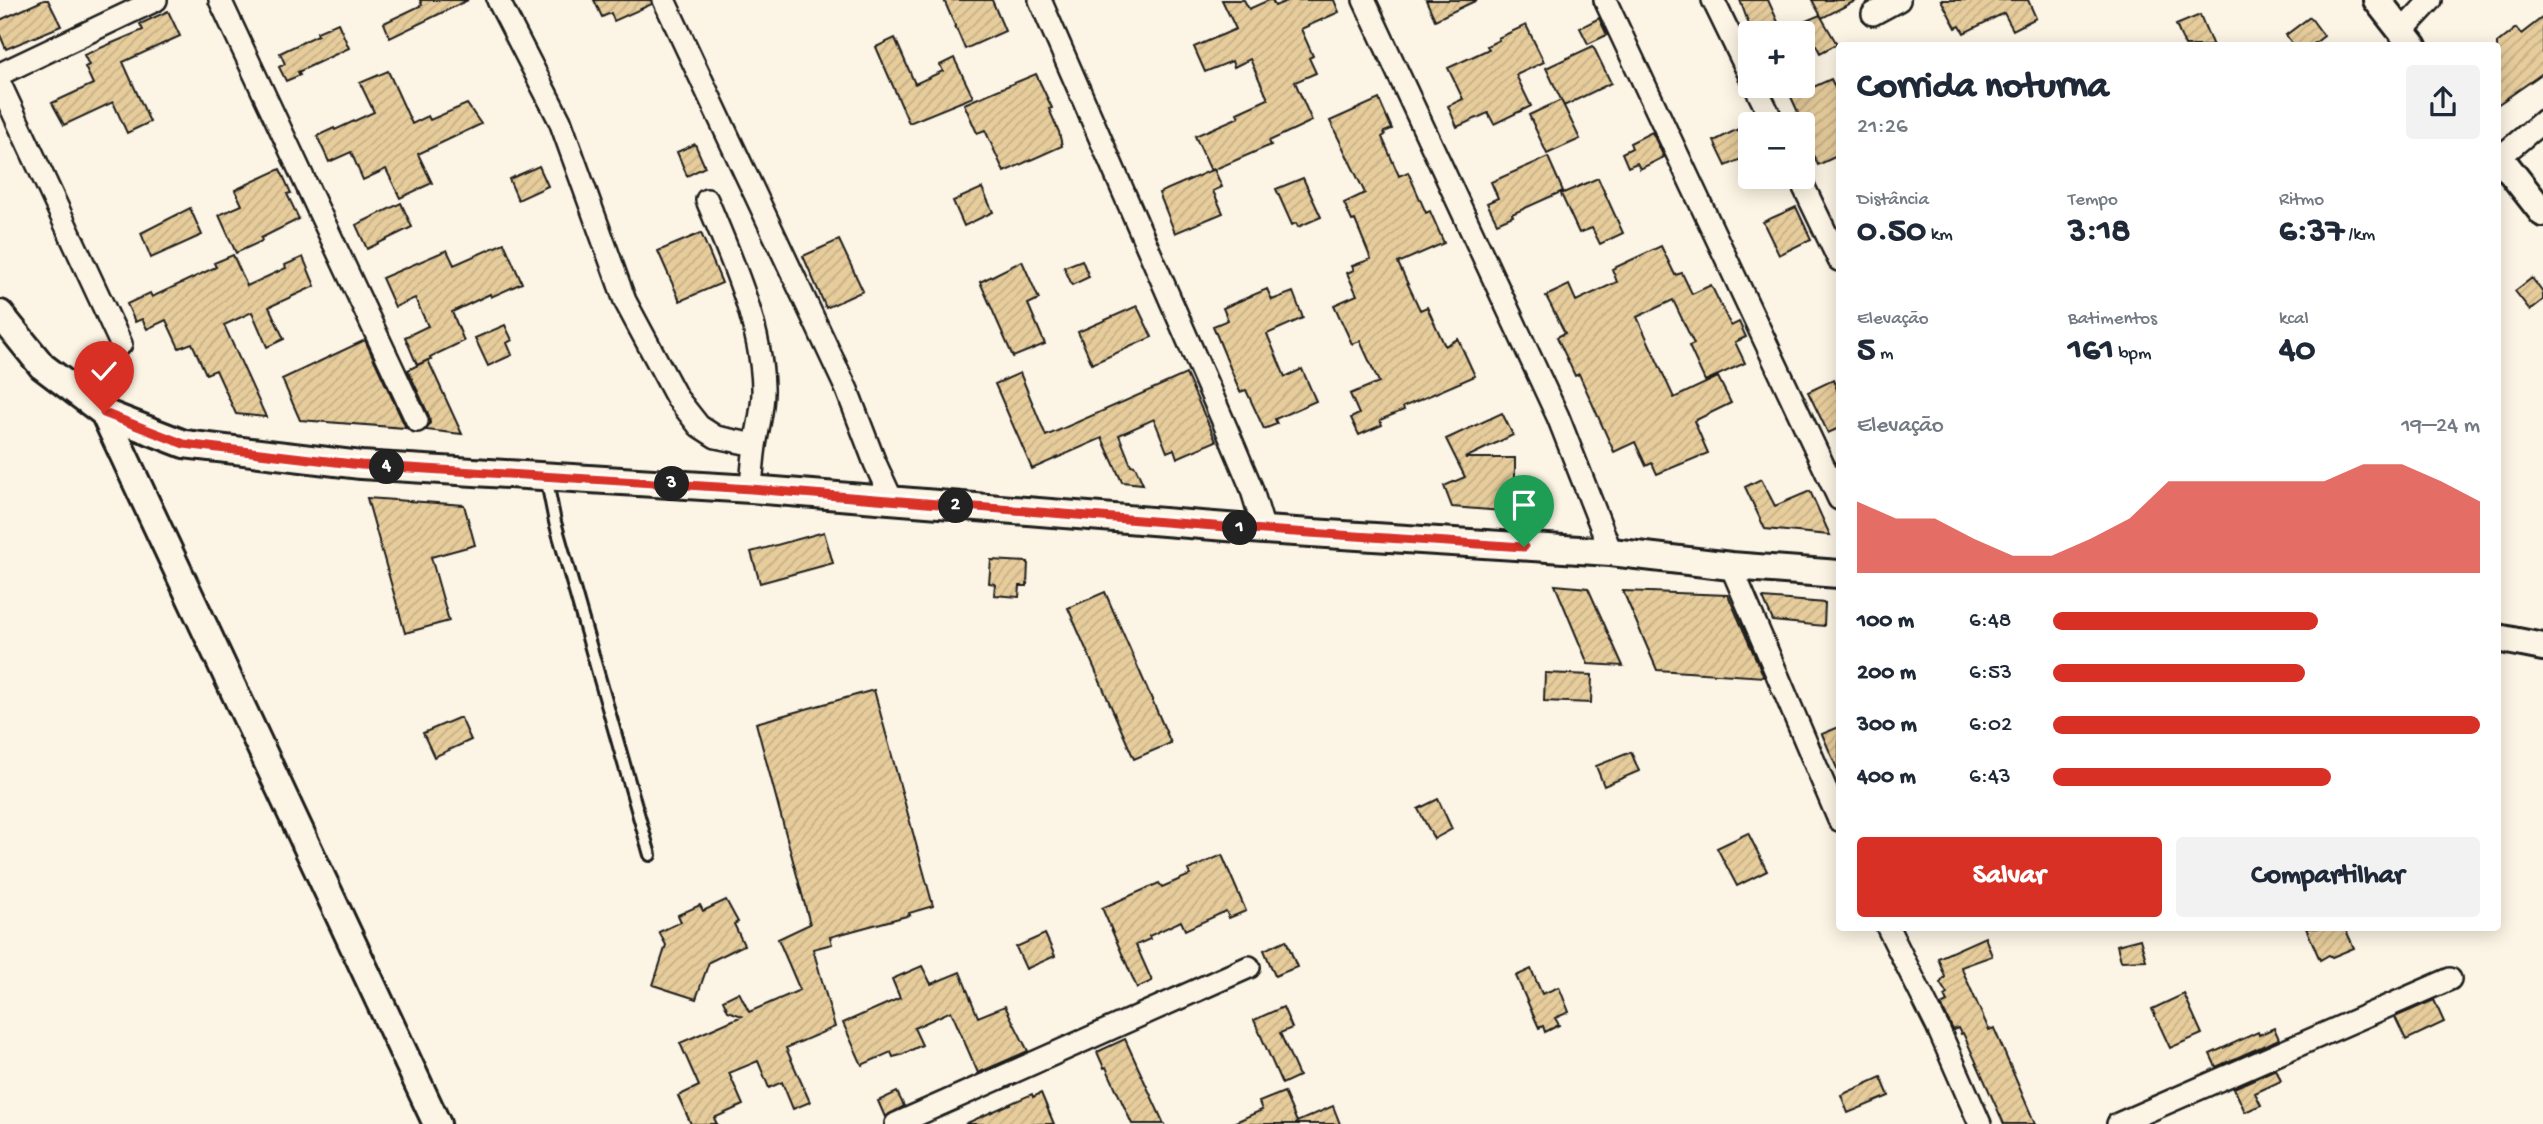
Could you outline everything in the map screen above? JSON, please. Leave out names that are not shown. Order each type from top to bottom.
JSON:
[{"type":"street","points":[[0,74],[156,0]]},
{"type":"street","points":[[220,0],[417,421]]},
{"type":"street","points":[[498,0],[560,121],[625,301],[677,398],[699,426],[716,438],[755,445]]},
{"type":"street","points":[[664,0],[847,390],[892,500]]},
{"type":"street","points":[[1040,0],[1251,486],[1264,530]]},
{"type":"street","points":[[1364,0],[1558,417],[1611,552]]},
{"type":"street","points":[[1605,0],[1836,493]]},
{"type":"street","points":[[1713,0],[1738,51]]},
{"type":"street","points":[[1873,14],[1899,0]]},
{"type":"street","points":[[2377,0],[2407,38],[2431,0]]},
{"type":"street","points":[[0,84],[121,344]]},
{"type":"street","points":[[2501,153],[2543,121]]},
{"type":"street","points":[[2501,159],[2543,213]]},
{"type":"street","points":[[1805,189],[1836,254]]},
{"type":"street","points":[[707,200],[736,273],[751,319],[761,365],[762,408],[751,489]]},
{"type":"street","points":[[0,314],[42,366],[104,413],[184,444],[361,465],[751,489],[1264,530],[1611,552],[1731,566],[1836,574]]},
{"type":"street","points":[[104,413],[437,1124]]},
{"type":"street","points":[[1731,566],[1836,813]]},
{"type":"street","points":[[2501,639],[2543,647]]},
{"type":"street","points":[[1890,931],[1938,1028],[1980,1124]]},
{"type":"street","points":[[896,1124],[1249,967]]},
{"type":"street","points":[[2118,1124],[2450,979]]},
{"type":"lane","points":[[546,475],[555,522],[650,855]]},
{"type":"building","points":[[48,0],[61,26],[6,49],[0,35],[0,20]]},
{"type":"building","points":[[420,0],[468,0],[390,38],[384,23],[422,5]]},
{"type":"building","points":[[594,0],[651,0],[652,4],[614,21],[611,13],[602,17]]},
{"type":"building","points":[[944,0],[992,0],[1005,31],[965,49]]},
{"type":"building","points":[[1222,0],[1244,0],[1249,9],[1269,0],[1272,0],[1275,6],[1289,0],[1334,0],[1339,12],[1301,29],[1313,56],[1309,58],[1316,73],[1295,82],[1312,121],[1269,141],[1271,145],[1211,171],[1195,136],[1239,117],[1237,113],[1268,99],[1250,59],[1234,67],[1232,61],[1205,72],[1194,47],[1236,29]]},
{"type":"building","points":[[1426,0],[1477,0],[1435,20]]},
{"type":"building","points":[[1740,0],[1768,0],[1778,21],[1748,21]]},
{"type":"building","points":[[1812,0],[1857,0],[1822,18]]},
{"type":"building","points":[[1941,0],[2028,0],[2036,18],[2013,30],[2004,13],[1964,33],[1960,26],[1956,28]]},
{"type":"building","points":[[168,11],[180,36],[123,62],[150,122],[127,133],[113,102],[64,125],[52,103],[93,84],[85,67],[89,65],[84,55],[143,30],[140,24]]},
{"type":"building","points":[[1820,15],[1836,45],[1820,53],[1815,43],[1815,21],[1806,21]]},
{"type":"building","points":[[2200,15],[2211,42],[2183,42],[2176,25]]},
{"type":"building","points":[[2310,17],[2324,36],[2316,42],[2291,42],[2286,35]]},
{"type":"building","points":[[2543,17],[2543,73],[2501,102],[2501,42],[2498,42],[2516,28],[2521,34]]},
{"type":"building","points":[[1599,18],[1607,35],[1588,44],[1580,28]]},
{"type":"building","points":[[338,23],[349,48],[298,72],[300,75],[286,81],[279,67],[285,64],[280,53]]},
{"type":"building","points":[[1526,25],[1544,62],[1516,75],[1531,106],[1494,124],[1488,113],[1457,127],[1448,106],[1463,99],[1448,68],[1489,49],[1487,46],[1499,40],[1498,38]]},
{"type":"building","points":[[895,38],[915,84],[943,71],[940,65],[954,58],[973,97],[909,123],[876,47]]},
{"type":"building","points":[[1593,46],[1611,83],[1564,106],[1546,68]]},
{"type":"building","points":[[388,71],[412,124],[428,116],[430,120],[467,104],[481,124],[418,154],[432,183],[400,198],[386,169],[363,180],[351,152],[329,162],[317,136],[374,112],[360,83]]},
{"type":"building","points":[[1036,74],[1052,108],[1049,109],[1062,146],[1004,172],[985,130],[977,133],[964,104]]},
{"type":"building","points":[[1831,79],[1836,90],[1836,156],[1818,165],[1815,159],[1815,112],[1798,112],[1791,98],[1815,98],[1815,86]]},
{"type":"building","points":[[1379,99],[1392,129],[1384,132],[1382,137],[1399,176],[1408,172],[1426,213],[1430,211],[1444,243],[1398,263],[1420,310],[1427,307],[1445,346],[1458,339],[1475,376],[1403,407],[1404,410],[1380,420],[1382,425],[1359,435],[1351,418],[1359,414],[1350,394],[1379,382],[1360,341],[1352,344],[1334,305],[1357,295],[1347,273],[1354,270],[1352,266],[1371,259],[1355,220],[1352,221],[1344,203],[1365,193],[1330,121]]},
{"type":"building","points":[[1561,100],[1580,139],[1547,154],[1529,115]]},
{"type":"building","points":[[1738,129],[1738,160],[1726,166],[1714,141]]},
{"type":"building","points":[[1652,132],[1664,157],[1640,169],[1637,163],[1628,167],[1622,153],[1632,148],[1630,143]]},
{"type":"building","points":[[695,144],[705,167],[687,176],[677,152]]},
{"type":"building","points":[[1548,157],[1563,191],[1497,223],[1487,203],[1498,198],[1491,182]]},
{"type":"building","points":[[539,166],[548,186],[518,200],[509,179]]},
{"type":"building","points":[[280,169],[291,193],[287,194],[299,219],[236,253],[219,215],[242,205],[235,190]]},
{"type":"building","points":[[1214,169],[1222,187],[1213,191],[1223,213],[1175,233],[1159,193]]},
{"type":"building","points":[[1303,178],[1321,217],[1298,227],[1296,223],[1292,225],[1276,189]]},
{"type":"building","points":[[1598,178],[1623,233],[1600,244],[1592,228],[1579,233],[1561,194]]},
{"type":"building","points":[[982,188],[993,212],[964,226],[953,201]]},
{"type":"building","points":[[401,203],[412,227],[367,249],[356,225]]},
{"type":"building","points":[[1796,207],[1811,239],[1779,255],[1763,222]]},
{"type":"building","points":[[190,208],[202,235],[151,258],[141,233]]},
{"type":"building","points":[[701,233],[722,283],[680,301],[658,251]]},
{"type":"building","points":[[839,240],[863,291],[826,308],[803,256]]},
{"type":"building","points":[[504,243],[522,283],[452,312],[464,341],[417,365],[405,337],[428,326],[415,298],[395,307],[382,278],[447,250],[454,265]]},
{"type":"building","points":[[1661,246],[1675,275],[1682,273],[1692,294],[1711,285],[1731,326],[1739,322],[1746,337],[1735,342],[1745,363],[1705,381],[1689,346],[1694,344],[1673,300],[1637,317],[1674,398],[1718,377],[1731,403],[1694,421],[1708,453],[1657,474],[1652,463],[1646,466],[1635,442],[1614,452],[1579,374],[1575,376],[1557,337],[1565,333],[1546,296],[1569,285],[1576,301],[1617,282],[1612,269]]},
{"type":"building","points":[[233,255],[247,286],[303,257],[315,286],[269,307],[284,339],[267,347],[252,312],[224,325],[266,417],[236,414],[216,370],[206,374],[192,343],[179,348],[166,320],[147,329],[142,319],[135,322],[127,304],[150,293],[152,297],[216,267],[214,263]]},
{"type":"building","points":[[1082,260],[1089,277],[1072,285],[1064,267]]},
{"type":"building","points":[[1022,261],[1039,299],[1028,304],[1045,344],[1013,357],[980,282]]},
{"type":"building","points":[[2532,278],[2543,293],[2543,300],[2530,310],[2515,291]]},
{"type":"building","points":[[1267,289],[1272,300],[1293,292],[1303,318],[1267,334],[1285,377],[1302,369],[1316,401],[1275,419],[1277,424],[1264,429],[1246,390],[1240,392],[1213,326],[1228,320],[1223,308]]},
{"type":"building","points":[[1137,306],[1152,337],[1092,364],[1078,332]]},
{"type":"building","points":[[505,325],[512,340],[507,343],[512,355],[488,366],[475,338]]},
{"type":"building","points":[[365,340],[406,428],[300,420],[282,379]]},
{"type":"building","points":[[428,360],[462,434],[426,430],[430,423],[429,416],[408,370]]},
{"type":"building","points":[[1020,373],[1046,436],[1186,374],[1216,441],[1177,458],[1174,449],[1167,452],[1154,419],[1119,435],[1131,465],[1135,466],[1143,484],[1122,482],[1102,438],[1032,469],[995,384]]},
{"type":"building","points":[[1833,380],[1836,387],[1836,429],[1828,433],[1808,392]]},
{"type":"building","points":[[1502,413],[1513,435],[1465,458],[1515,458],[1515,512],[1452,507],[1444,486],[1465,477],[1446,439]]},
{"type":"building","points":[[1761,479],[1775,506],[1810,491],[1830,535],[1765,529],[1745,487]]},
{"type":"building","points":[[367,498],[464,505],[475,545],[431,557],[449,621],[405,633]]},
{"type":"building","points":[[824,532],[833,563],[760,583],[751,552]]},
{"type":"building","points":[[991,560],[1028,562],[1027,586],[1020,586],[1019,597],[994,595],[995,584],[989,583]]},
{"type":"building","points":[[1555,585],[1588,588],[1623,666],[1588,664]]},
{"type":"building","points":[[1623,591],[1728,595],[1764,677],[1657,670]]},
{"type":"building","points":[[1105,592],[1171,743],[1134,759],[1068,608]]},
{"type":"building","points":[[1763,598],[1825,603],[1824,626],[1773,621]]},
{"type":"building","points":[[1545,673],[1592,675],[1591,703],[1544,701]]},
{"type":"building","points":[[874,690],[933,906],[830,937],[832,944],[813,949],[835,1027],[786,1048],[810,1102],[793,1109],[782,1082],[769,1088],[758,1061],[729,1073],[743,1105],[714,1118],[717,1124],[691,1124],[678,1096],[699,1086],[680,1043],[742,1016],[728,1011],[723,1000],[739,992],[749,1012],[800,990],[778,939],[810,924],[756,723]]},
{"type":"building","points":[[461,718],[471,740],[434,757],[423,733]]},
{"type":"building","points":[[1836,728],[1836,766],[1822,734]]},
{"type":"building","points":[[1631,752],[1639,771],[1604,786],[1596,766]]},
{"type":"building","points":[[1438,799],[1452,829],[1434,839],[1418,809]]},
{"type":"building","points":[[1748,833],[1767,871],[1737,886],[1717,848]]},
{"type":"building","points":[[1222,855],[1246,911],[1229,918],[1226,911],[1185,930],[1181,921],[1136,945],[1152,981],[1137,988],[1102,908],[1159,883],[1162,887],[1190,875],[1188,870]]},
{"type":"building","points":[[726,900],[738,922],[734,924],[744,945],[709,962],[696,999],[653,985],[666,945],[659,932],[681,922],[678,915],[700,905],[703,911]]},
{"type":"building","points":[[2307,931],[2346,931],[2354,948],[2320,960]]},
{"type":"building","points":[[1045,934],[1055,956],[1026,969],[1016,947]]},
{"type":"building","points":[[1985,937],[1992,956],[1961,967],[1989,1030],[1994,1028],[2035,1124],[2004,1124],[1963,1033],[1961,1034],[1958,1028],[1953,1030],[1941,1005],[1947,1002],[1944,996],[1947,994],[1940,983],[1945,977],[1938,958]]},
{"type":"building","points":[[2140,939],[2146,960],[2121,961],[2117,945]]},
{"type":"building","points":[[1286,940],[1297,967],[1275,976],[1264,950]]},
{"type":"building","points":[[922,966],[931,984],[960,972],[978,1017],[1005,1006],[1028,1051],[978,1073],[951,1011],[914,1028],[922,1045],[893,1057],[891,1052],[862,1065],[843,1023],[900,998],[892,979]]},
{"type":"building","points":[[1531,969],[1542,994],[1559,987],[1569,1012],[1555,1018],[1559,1025],[1545,1032],[1543,1026],[1539,1028],[1516,976]]},
{"type":"building","points":[[2184,994],[2202,1034],[2170,1048],[2152,1009]]},
{"type":"building","points":[[2434,1000],[2444,1022],[2406,1040],[2395,1017]]},
{"type":"building","points":[[1283,1007],[1292,1028],[1280,1033],[1299,1076],[1282,1084],[1254,1020]]},
{"type":"building","points":[[2274,1028],[2279,1039],[2216,1067],[2210,1054],[2258,1032],[2259,1035]]},
{"type":"building","points":[[1125,1039],[1164,1124],[1132,1124],[1106,1067],[1104,1068],[1097,1052]]},
{"type":"building","points":[[2276,1069],[2281,1081],[2255,1093],[2261,1105],[2245,1112],[2234,1088]]},
{"type":"building","points":[[1881,1077],[1889,1096],[1848,1113],[1841,1095]]},
{"type":"building","points":[[897,1092],[904,1106],[885,1117],[878,1101]]},
{"type":"building","points":[[1284,1092],[1297,1122],[1333,1106],[1340,1124],[1231,1124],[1262,1110],[1259,1102]]},
{"type":"building","points":[[1041,1093],[1054,1124],[965,1124],[1032,1094],[1033,1097]]},
{"type":"route","points":[[104,413],[184,444],[361,465],[751,489],[1264,530],[1524,547]]}]
